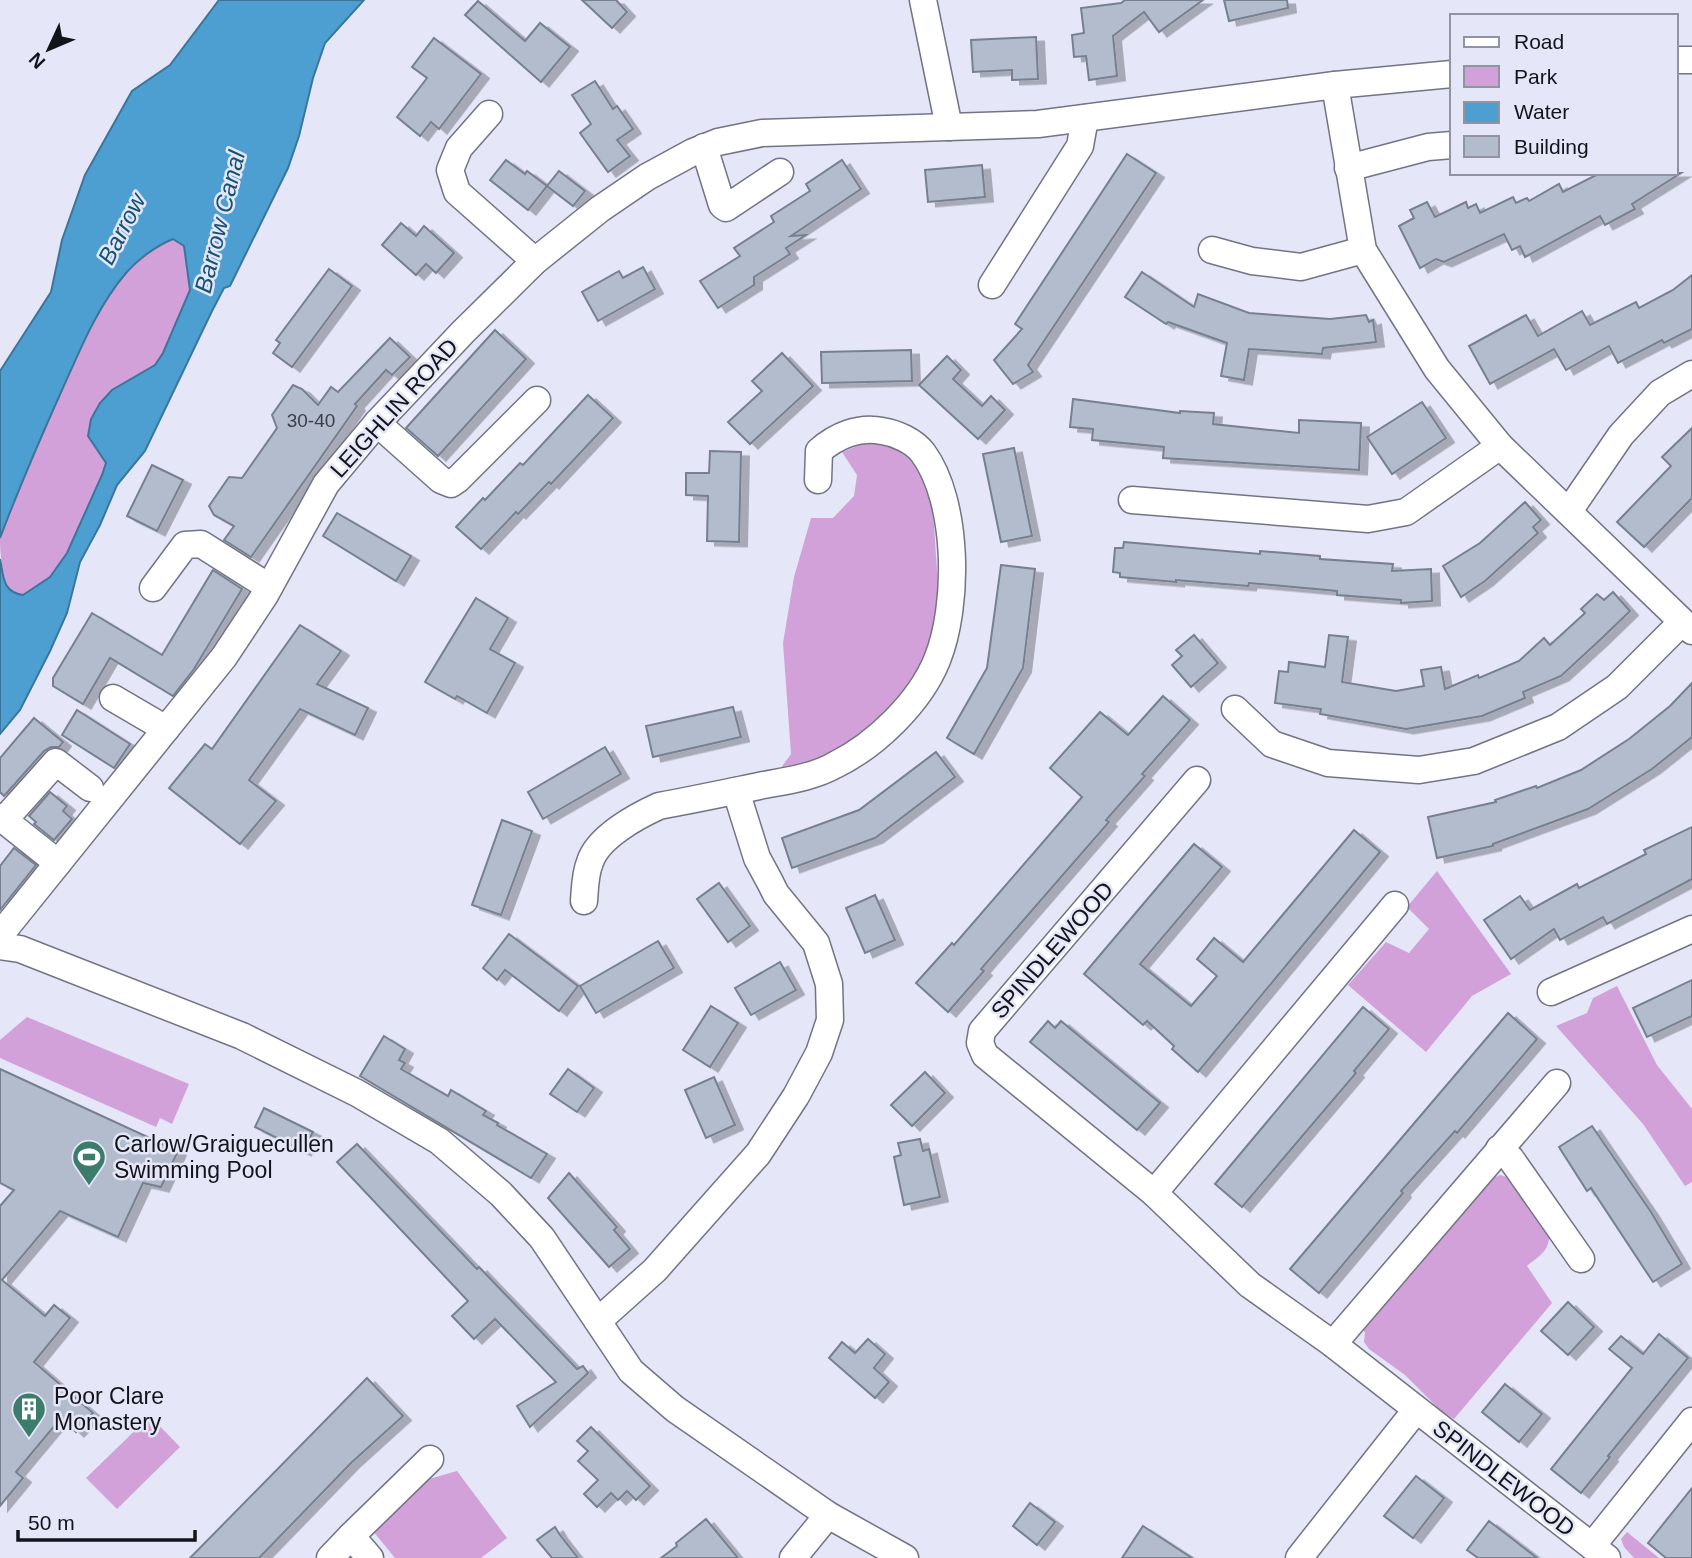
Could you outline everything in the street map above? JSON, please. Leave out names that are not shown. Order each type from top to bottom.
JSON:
[{"type":"street","points":[[923,0],[949,127]]},
{"type":"street","name":"LEIGHLIN ROAD","points":[[0,935],[224,657],[269,587],[326,484],[377,423],[535,261],[600,209],[647,177],[704,147],[762,133],[1038,124],[1335,85],[1450,74]]},
{"type":"street","points":[[1235,709],[1272,744],[1328,763],[1419,770],[1474,761],[1558,727],[1617,687],[1686,627],[1500,446],[1437,369],[1363,250],[1335,85]]},
{"type":"street","points":[[489,114],[459,148],[450,170],[457,192],[535,261]]},
{"type":"street","points":[[992,285],[1080,146],[1085,118]]},
{"type":"street","points":[[1348,168],[1428,147],[1450,145]]},
{"type":"street","points":[[704,147],[722,205],[726,208],[780,172]]},
{"type":"street","points":[[1212,250],[1252,261],[1301,267],[1363,250]]},
{"type":"street","points":[[1569,511],[1621,435],[1660,393],[1692,374]]},
{"type":"street","points":[[377,423],[441,480],[451,484],[537,400]]},
{"type":"street","points":[[584,901],[591,858],[607,839],[639,815],[659,806],[804,777],[835,766],[861,750],[888,726],[922,689],[937,661],[948,625],[953,589],[951,543],[943,502],[933,471],[922,452],[893,433],[876,430],[853,432],[829,442],[819,451],[818,480]]},
{"type":"street","points":[[1132,500],[1368,519],[1406,512],[1500,446]]},
{"type":"street","points":[[153,588],[185,545],[201,544],[269,587]]},
{"type":"street","points":[[113,698],[166,729]]},
{"type":"street","points":[[58,863],[2,819],[56,762],[90,788]]},
{"type":"street","name":"SPINDLEWOOD","points":[[1197,780],[982,1031],[980,1043],[985,1055],[1154,1193],[1250,1285],[1333,1344],[1599,1552],[1692,1421]]},
{"type":"street","points":[[598,1321],[655,1270],[758,1154],[796,1096],[819,1053],[830,1020],[829,984],[816,943],[776,894],[757,858],[736,791]]},
{"type":"street","points":[[1154,1193],[1395,905]]},
{"type":"street","points":[[1551,992],[1692,929]]},
{"type":"street","points":[[0,946],[20,948],[242,1036],[357,1093],[439,1141],[501,1194],[542,1238],[631,1371],[675,1409],[828,1515],[905,1558]]},
{"type":"street","points":[[1333,1344],[1557,1083]]},
{"type":"street","points":[[1499,1149],[1511,1159],[1581,1259]]},
{"type":"street","name":"SPINDLEWOOD","points":[[1299,1558],[1416,1409]]},
{"type":"street","points":[[330,1558],[430,1459]]},
{"type":"street","points":[[793,1558],[828,1515]]},
{"type":"street","points":[[351,1536],[370,1558]]},
{"type":"green space","points":[[173,239],[184,246],[190,290],[163,353],[155,365],[112,390],[97,450],[106,462],[67,553],[50,577],[23,595],[14,593],[7,588],[3,570],[0,546],[2,531],[74,361],[97,315],[126,273],[148,253]]},
{"type":"green space","points":[[868,442],[890,444],[917,465],[933,509],[938,586],[930,650],[904,697],[860,739],[826,759],[775,776],[791,754],[783,643],[794,577],[811,518],[833,518],[854,496],[857,475],[842,452]]},
{"type":"green space","points":[[1437,871],[1511,974],[1472,996],[1426,1052],[1348,985],[1386,942],[1409,953],[1429,929],[1407,907]]},
{"type":"green space","points":[[1617,986],[1657,1065],[1692,1109],[1692,1182],[1685,1186],[1643,1124],[1556,1026],[1587,1013],[1593,998]]},
{"type":"green space","points":[[27,1017],[189,1084],[172,1124],[160,1118],[156,1127],[0,1058],[0,1040]]},
{"type":"green space","points":[[1500,1175],[1513,1179],[1549,1235],[1548,1245],[1527,1266],[1552,1303],[1454,1419],[1440,1410],[1405,1375],[1369,1349],[1364,1342],[1365,1332],[1360,1328],[1491,1179]]},
{"type":"green space","points":[[150,1416],[180,1447],[117,1509],[86,1478]]},
{"type":"green space","points":[[457,1471],[507,1538],[481,1558],[395,1558],[373,1531],[422,1481]]},
{"type":"green space","points":[[1627,1532],[1659,1558],[1634,1558],[1621,1539]]},
{"type":"water","points":[[219,0],[364,0],[325,43],[288,168],[230,286],[224,288],[212,311],[145,451],[117,485],[80,562],[67,613],[50,651],[20,710],[0,734],[0,559],[3,578],[8,587],[11,591],[23,595],[50,577],[67,553],[106,463],[88,436],[91,419],[112,390],[155,365],[163,353],[190,290],[184,246],[173,239],[148,253],[126,273],[106,300],[76,360],[0,538],[0,371],[51,292],[62,240],[85,175],[132,91],[170,65]]},
{"type":"building","points":[[582,0],[616,0],[627,12],[612,28]]},
{"type":"building","points":[[1125,0],[1203,0],[1159,32],[1144,12],[1113,36],[1117,76],[1089,80],[1086,56],[1074,57],[1072,35],[1084,33],[1081,8],[1121,3]]},
{"type":"building","points":[[1224,0],[1287,0],[1288,8],[1229,21]]},
{"type":"building","points":[[478,1],[525,41],[540,23],[570,47],[541,82],[465,15]]},
{"type":"building","points":[[1036,37],[1038,79],[1012,80],[1012,70],[973,72],[971,40]]},
{"type":"building","points":[[434,38],[481,74],[439,129],[431,122],[420,136],[397,117],[427,78],[412,67]]},
{"type":"building","points":[[595,81],[613,109],[617,106],[633,129],[617,140],[630,156],[608,172],[580,133],[591,124],[572,95]]},
{"type":"building","points":[[1127,154],[1156,173],[1028,365],[1033,372],[1013,384],[994,360],[1022,329],[1015,324]]},
{"type":"building","points":[[506,160],[547,186],[528,210],[490,180]]},
{"type":"building","points":[[842,160],[861,189],[791,236],[806,235],[786,248],[790,254],[754,277],[754,285],[718,308],[700,281],[740,256],[734,248],[774,222],[771,216],[810,191],[806,184]]},
{"type":"building","points":[[982,165],[985,197],[928,202],[925,170]]},
{"type":"building","points":[[559,171],[585,191],[573,206],[547,186]]},
{"type":"building","points":[[1596,175],[1678,175],[1632,204],[1635,209],[1605,225],[1600,216],[1525,257],[1520,246],[1512,250],[1504,234],[1444,262],[1436,259],[1420,268],[1399,226],[1414,218],[1410,210],[1427,202],[1435,217],[1466,202],[1468,208],[1476,204],[1480,213],[1513,197],[1516,203],[1527,198],[1529,201],[1559,184],[1563,192]]},
{"type":"building","points":[[401,223],[416,236],[424,226],[454,253],[436,273],[426,264],[416,275],[382,245]]},
{"type":"building","points":[[643,267],[655,289],[598,321],[582,292],[619,271],[623,278]]},
{"type":"building","points":[[329,269],[352,286],[292,367],[273,353],[280,343],[276,340]]},
{"type":"building","points":[[1142,272],[1194,307],[1198,294],[1249,313],[1330,319],[1366,315],[1369,322],[1373,320],[1376,342],[1323,348],[1322,354],[1249,349],[1244,380],[1221,376],[1227,343],[1168,322],[1166,324],[1125,297]]},
{"type":"building","points":[[1692,275],[1692,329],[1664,343],[1662,340],[1618,363],[1609,346],[1566,370],[1554,349],[1490,384],[1469,346],[1526,315],[1538,336],[1582,311],[1590,325],[1636,302],[1639,308],[1673,290]]},
{"type":"building","points":[[495,330],[526,359],[438,456],[406,428]]},
{"type":"building","points":[[390,338],[410,357],[392,375],[386,370],[355,404],[357,406],[251,557],[224,540],[234,526],[214,515],[209,506],[229,477],[242,478],[277,428],[272,415],[293,385],[302,389],[318,405],[331,387],[338,392]]},
{"type":"building","points":[[911,350],[912,381],[822,383],[821,352]]},
{"type":"building","points":[[782,353],[813,386],[750,444],[728,422],[762,391],[752,381]]},
{"type":"building","points":[[947,356],[961,370],[953,379],[982,406],[991,396],[1005,410],[978,439],[919,385]]},
{"type":"building","points":[[588,395],[613,418],[551,484],[549,482],[518,514],[516,512],[481,549],[456,527],[520,463],[523,465]]},
{"type":"building","points":[[1073,399],[1180,413],[1214,413],[1213,424],[1299,433],[1299,420],[1361,423],[1359,470],[1163,458],[1164,447],[1092,440],[1093,429],[1070,427]]},
{"type":"building","points":[[1422,402],[1446,438],[1392,474],[1367,437]]},
{"type":"building","points":[[1692,428],[1692,498],[1644,547],[1617,522],[1671,466],[1662,457]]},
{"type":"building","points":[[1014,448],[1032,536],[1001,542],[983,454]]},
{"type":"building","points":[[710,451],[741,452],[739,542],[707,541],[708,496],[686,495],[686,473],[709,473]]},
{"type":"building","points":[[152,465],[183,480],[157,531],[127,516]]},
{"type":"building","points":[[1525,502],[1541,520],[1533,527],[1538,533],[1485,581],[1461,597],[1443,566],[1480,543]]},
{"type":"building","points":[[337,513],[411,556],[396,581],[323,536]]},
{"type":"building","points":[[1124,542],[1260,554],[1260,551],[1320,556],[1320,559],[1393,564],[1392,571],[1431,569],[1432,601],[1401,603],[1401,600],[1337,595],[1337,591],[1249,583],[1248,586],[1120,577],[1120,573],[1113,572],[1115,548],[1123,548]]},
{"type":"building","points":[[1001,565],[1035,569],[1023,668],[974,754],[947,738],[987,668]]},
{"type":"building","points":[[213,570],[242,589],[194,669],[173,696],[110,658],[83,704],[53,686],[53,678],[92,613],[162,655]]},
{"type":"building","points":[[1613,592],[1630,611],[1601,639],[1561,676],[1523,692],[1525,698],[1482,716],[1406,729],[1320,714],[1321,709],[1275,703],[1279,671],[1288,672],[1289,662],[1325,667],[1329,635],[1348,637],[1342,682],[1396,691],[1424,686],[1421,670],[1441,667],[1445,689],[1519,661],[1544,638],[1550,645],[1585,613],[1581,609],[1597,594],[1604,600]]},
{"type":"building","points":[[476,598],[508,618],[490,649],[515,663],[487,713],[425,682]]},
{"type":"building","points":[[300,625],[341,651],[317,684],[368,708],[355,735],[300,709],[249,780],[276,801],[240,844],[169,788],[205,744],[212,749]]},
{"type":"building","points":[[1194,635],[1218,663],[1191,687],[1172,665],[1182,656],[1176,650]]},
{"type":"building","points":[[1692,683],[1692,737],[1652,769],[1588,809],[1493,846],[1437,858],[1428,817],[1496,802],[1495,800],[1536,786],[1537,788],[1581,770],[1629,739],[1670,706]]},
{"type":"building","points":[[1163,696],[1190,720],[1142,774],[1145,776],[1106,820],[1109,822],[981,969],[984,971],[948,1012],[916,983],[952,943],[954,945],[1082,797],[1050,768],[1100,712],[1128,735]]},
{"type":"building","points":[[733,707],[741,737],[653,757],[646,726]]},
{"type":"building","points":[[77,710],[130,744],[114,768],[62,735]]},
{"type":"building","points":[[34,718],[63,742],[59,747],[44,751],[4,796],[0,792],[0,758]]},
{"type":"building","points":[[605,747],[621,774],[543,819],[528,792]]},
{"type":"building","points":[[936,752],[955,777],[875,838],[792,868],[782,838],[859,810]]},
{"type":"building","points":[[50,792],[67,806],[63,811],[72,819],[54,840],[34,824],[36,822],[29,816]]},
{"type":"building","points":[[502,820],[532,831],[501,915],[472,905]]},
{"type":"building","points":[[1692,827],[1692,879],[1607,924],[1603,917],[1560,940],[1554,929],[1511,959],[1484,920],[1520,896],[1530,910],[1577,884],[1579,888],[1646,854],[1644,850]]},
{"type":"building","points":[[1354,830],[1380,852],[1198,1072],[1172,1049],[1174,1046],[1147,1021],[1143,1025],[1084,974],[1194,844],[1222,867],[1140,964],[1191,1006],[1217,976],[1197,959],[1214,938],[1243,962]]},
{"type":"building","points":[[14,848],[36,865],[0,910],[0,866]]},
{"type":"building","points":[[719,883],[750,926],[728,942],[697,899]]},
{"type":"building","points":[[875,895],[895,940],[865,953],[846,908]]},
{"type":"building","points":[[509,934],[578,986],[559,1011],[505,970],[497,980],[483,968]]},
{"type":"building","points":[[658,941],[674,968],[596,1013],[580,986]]},
{"type":"building","points":[[780,962],[796,990],[751,1015],[735,988]]},
{"type":"building","points":[[1692,980],[1692,1016],[1647,1037],[1633,1008]]},
{"type":"building","points":[[711,1006],[738,1023],[710,1067],[683,1050]]},
{"type":"building","points":[[1363,1007],[1389,1029],[1354,1071],[1356,1073],[1242,1207],[1215,1184]]},
{"type":"building","points":[[1508,1013],[1537,1039],[1457,1133],[1455,1131],[1401,1191],[1403,1193],[1319,1293],[1290,1269]]},
{"type":"building","points":[[1048,1021],[1055,1028],[1061,1021],[1160,1103],[1137,1130],[1030,1042]]},
{"type":"building","points":[[384,1036],[405,1049],[399,1060],[405,1063],[401,1069],[448,1096],[451,1090],[486,1111],[483,1115],[498,1123],[497,1125],[547,1154],[531,1178],[360,1076]]},
{"type":"building","points":[[0,1069],[178,1151],[161,1187],[143,1183],[118,1237],[60,1211],[2,1280],[45,1316],[54,1305],[70,1318],[34,1362],[93,1413],[76,1432],[61,1418],[16,1472],[23,1478],[0,1506],[0,1206],[14,1190],[0,1183]]},
{"type":"building","points":[[568,1069],[594,1088],[577,1112],[550,1094]]},
{"type":"building","points":[[925,1072],[945,1093],[912,1126],[891,1105]]},
{"type":"building","points":[[714,1077],[735,1125],[706,1138],[685,1090]]},
{"type":"building","points":[[264,1108],[313,1132],[303,1151],[255,1127]]},
{"type":"building","points":[[1592,1126],[1651,1212],[1682,1264],[1653,1282],[1591,1188],[1587,1191],[1559,1147]]},
{"type":"building","points":[[920,1139],[923,1151],[929,1149],[940,1197],[904,1205],[894,1157],[901,1155],[898,1143]]},
{"type":"building","points":[[357,1144],[577,1369],[583,1366],[588,1373],[530,1427],[517,1406],[556,1382],[495,1319],[474,1339],[452,1316],[468,1301],[337,1162]]},
{"type":"building","points":[[569,1173],[617,1227],[614,1230],[630,1249],[609,1267],[548,1198]]},
{"type":"building","points":[[1568,1302],[1594,1327],[1568,1355],[1541,1331]]},
{"type":"building","points":[[1659,1334],[1688,1358],[1581,1493],[1551,1469],[1632,1368],[1609,1349],[1621,1336],[1643,1354]]},
{"type":"building","points":[[868,1339],[885,1354],[874,1368],[889,1382],[875,1398],[829,1358],[842,1342],[855,1353]]},
{"type":"building","points":[[367,1378],[403,1416],[351,1463],[259,1558],[190,1558]]},
{"type":"building","points":[[1505,1384],[1542,1414],[1519,1442],[1482,1412]]},
{"type":"building","points":[[591,1427],[650,1486],[636,1500],[627,1491],[618,1500],[611,1493],[597,1507],[584,1494],[598,1480],[578,1461],[588,1451],[577,1441]]},
{"type":"building","points":[[1416,1476],[1444,1498],[1413,1538],[1384,1516]]},
{"type":"building","points":[[1692,1488],[1692,1558],[1666,1558],[1648,1543]]},
{"type":"building","points":[[1030,1503],[1055,1522],[1037,1545],[1013,1526]]},
{"type":"building","points":[[706,1519],[738,1558],[661,1558],[677,1546],[676,1543]]},
{"type":"building","points":[[1489,1521],[1537,1558],[1478,1558],[1467,1550]]},
{"type":"building","points":[[1143,1526],[1192,1558],[1122,1558]]},
{"type":"building","points":[[555,1527],[578,1558],[552,1558],[537,1540]]},
{"type":"place","name":"Carlow/Graiguecullen Swimming Pool","points":[[89,1187]]},
{"type":"place","name":"Poor Clare Monastery","points":[[29,1439]]},
{"type":"water label","name":"Barrow Canal","points":[[220,222]]},
{"type":"water label","name":"Barrow","points":[[122,229]]}]
